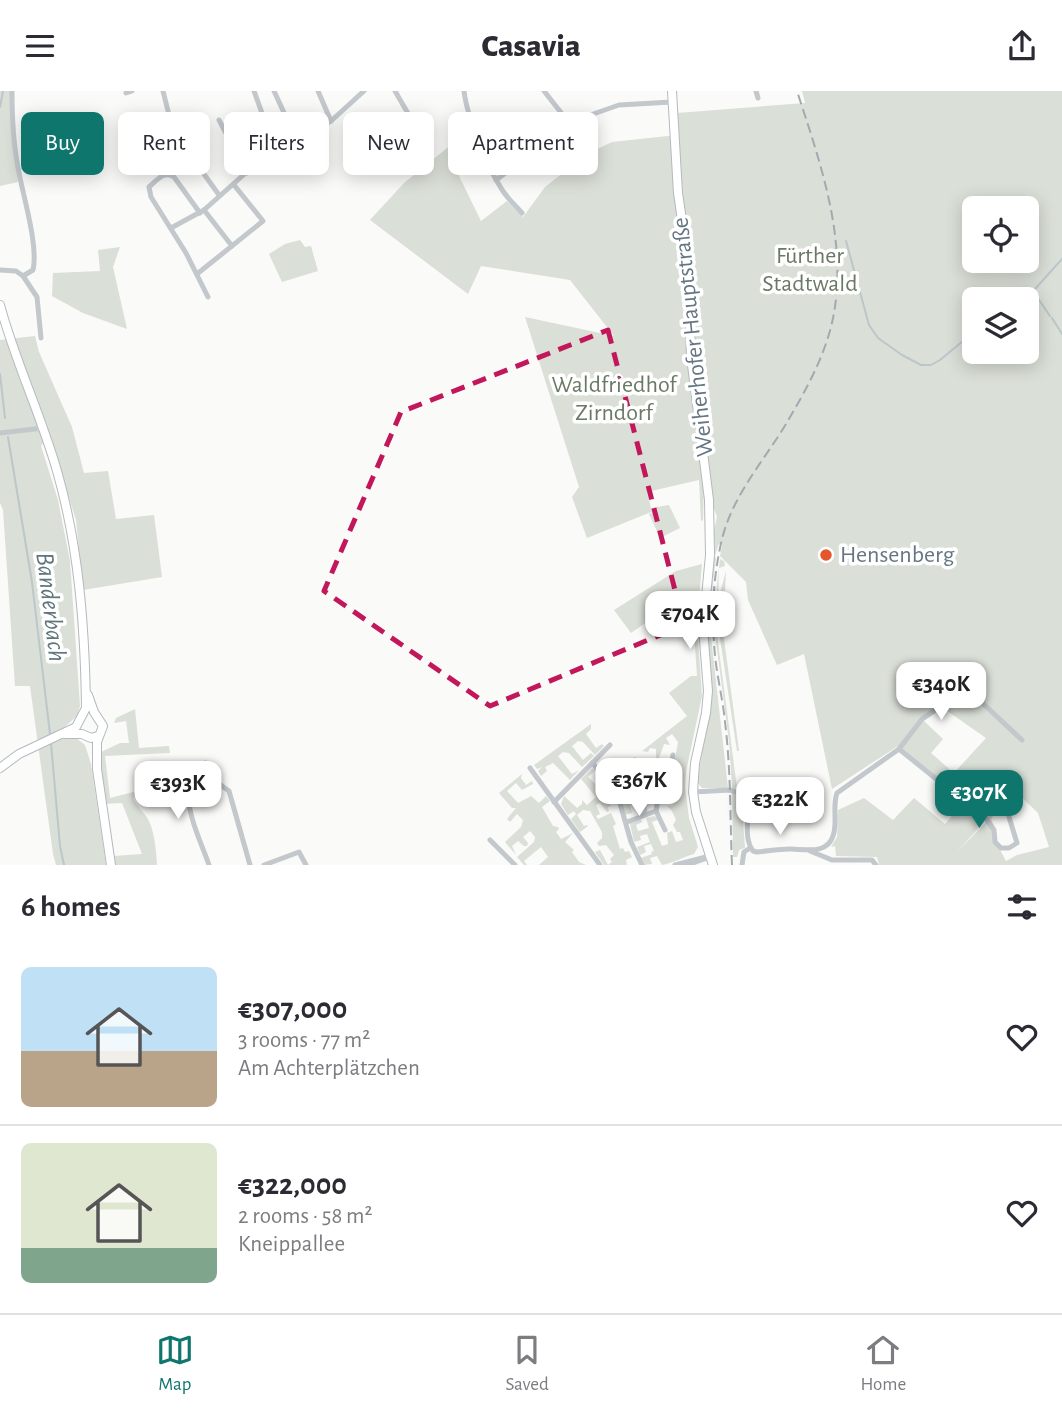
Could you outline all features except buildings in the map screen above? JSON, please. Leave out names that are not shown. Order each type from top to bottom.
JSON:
[{"type":"street","points":[[12,91],[16,157],[35,261],[33,269],[23,276]]},
{"type":"street","points":[[163,91],[173,131],[219,195]]},
{"type":"street","points":[[262,112],[255,93],[264,91]]},
{"type":"street","points":[[274,91],[284,112]]},
{"type":"street","points":[[318,91],[331,121],[364,91]]},
{"type":"street","points":[[395,91],[407,112]]},
{"type":"street","points":[[464,91],[466,107],[496,180],[522,213]]},
{"type":"street","name":"Weiherhofer Hauptstraße","points":[[671,91],[678,193],[688,261],[694,389],[708,489],[710,542],[703,628],[708,691],[695,763],[694,792],[696,812],[711,861]]},
{"type":"street","points":[[756,91],[758,98]]},
{"type":"street","points":[[548,92],[562,112]]},
{"type":"street","points":[[598,112],[619,105],[672,101]]},
{"type":"street","points":[[219,120],[224,129]]},
{"type":"street","points":[[208,297],[149,192],[149,187],[164,174],[174,177],[232,246]]},
{"type":"street","points":[[171,228],[202,211],[245,175]]},
{"type":"street","points":[[496,180],[503,175]]},
{"type":"street","points":[[197,274],[263,221],[234,184]]},
{"type":"street","points":[[0,270],[16,271],[23,276],[37,297],[41,338]]},
{"type":"street","points":[[0,305],[56,468],[73,538],[85,685],[86,708],[81,721],[97,769]]},
{"type":"street","points":[[0,433],[43,428]]},
{"type":"street","points":[[810,851],[824,847],[834,835],[837,793],[899,749],[922,719],[942,706],[955,684],[976,697],[1022,740]]},
{"type":"street","points":[[85,685],[96,716],[103,726],[98,736],[97,769],[111,865]]},
{"type":"street","points":[[0,768],[39,743],[60,735],[88,715],[96,716]]},
{"type":"street","points":[[60,735],[98,736]]},
{"type":"street","points":[[554,802],[610,745]]},
{"type":"street","points":[[899,749],[992,825],[995,842],[1001,848],[1009,848],[1017,843],[1009,817]]},
{"type":"street","points":[[665,830],[656,811],[650,767],[658,764],[671,765],[673,755]]},
{"type":"street","points":[[209,865],[189,811],[187,794],[192,767],[206,763],[211,778],[229,792],[250,865]]},
{"type":"street","points":[[592,763],[611,783],[627,823],[631,842],[642,865]]},
{"type":"street","points":[[530,768],[600,865]]},
{"type":"street","points":[[694,792],[730,790],[744,794],[748,807],[747,834],[750,848],[757,852],[792,849],[810,851],[832,860],[872,860],[876,865]]},
{"type":"street","points":[[627,823],[656,811]]},
{"type":"street","points":[[490,840],[515,865]]},
{"type":"street","points":[[743,865],[744,852],[750,848]]},
{"type":"street","points":[[264,865],[299,852],[306,865]]},
{"type":"street","points":[[675,865],[711,861]]},
{"type":"street","points":[[687,865],[711,861]]},
{"type":"highlighted area","points":[[608,330],[684,625],[490,706],[324,591],[401,412]]},
{"type":"green space","points":[[0,91],[13,91],[18,182],[0,186]]},
{"type":"green space","name":"Fürther Stadtwald","points":[[802,91],[1062,91],[1062,865],[879,865],[877,857],[836,856],[835,846],[831,847],[837,837],[838,810],[864,798],[893,820],[914,798],[945,824],[962,804],[985,821],[955,854],[988,820],[898,746],[832,789],[804,654],[777,665],[748,600],[746,582],[720,556],[722,545],[719,544],[715,555],[714,530],[717,517],[704,480],[701,521],[699,480],[647,492],[651,508],[669,505],[680,528],[660,538],[649,514],[661,508],[587,538],[572,497],[579,487],[525,317],[614,336],[570,280],[481,266],[468,294],[370,220],[414,175],[434,175],[434,159],[448,147],[448,175],[459,175],[481,221],[507,201],[523,217],[545,187],[560,175],[598,175],[598,149],[612,142],[677,135],[677,113],[805,103]],"holes":[[[943,708],[986,738],[954,773],[931,753],[943,739],[924,721]],[[1011,787],[1038,813],[1049,847],[1017,855],[1006,861],[996,842],[996,830],[991,819]]]},
{"type":"green space","points":[[300,240],[305,247],[311,246],[318,271],[282,282],[269,254],[285,244]]},
{"type":"green space","points":[[120,247],[113,267],[127,329],[83,313],[52,296],[53,273],[100,271],[98,250]]},
{"type":"green space","points":[[35,336],[39,352],[72,427],[84,473],[108,471],[116,519],[154,515],[162,577],[83,590],[76,520],[49,434],[41,446],[58,500],[70,561],[80,706],[77,716],[59,732],[61,739],[75,737],[85,745],[91,764],[106,865],[56,865],[30,686],[15,686],[3,510],[0,503],[0,340]]},
{"type":"green space","points":[[714,556],[716,558],[710,628],[728,788],[702,788],[697,782],[705,735],[706,629]]},
{"type":"green space","points":[[720,559],[725,566],[719,568],[717,635],[737,788],[732,788],[729,741],[715,634],[714,611]]},
{"type":"green space","points":[[702,564],[697,622],[702,696],[685,787],[689,818],[698,847],[694,854],[670,863],[662,865],[657,856],[650,858],[652,864],[644,865],[641,858],[654,851],[651,844],[644,846],[646,852],[640,855],[637,847],[650,842],[647,834],[634,842],[630,823],[641,819],[642,822],[636,825],[638,831],[649,828],[646,818],[654,816],[660,819],[652,822],[662,846],[668,844],[667,833],[672,831],[676,842],[683,840],[673,825],[676,820],[667,806],[673,805],[672,795],[665,796],[666,804],[660,804],[657,795],[669,793],[669,783],[662,783],[663,790],[656,791],[654,778],[658,765],[668,766],[668,769],[661,769],[661,778],[672,776],[678,742],[672,734],[666,738],[670,745],[664,744],[659,758],[671,760],[668,763],[656,761],[656,749],[642,751],[687,716],[669,693],[691,676],[697,676],[692,600],[660,613],[631,633],[614,610],[676,571]]},
{"type":"green space","points":[[726,571],[723,631],[739,751],[719,632],[720,593]]},
{"type":"green space","points":[[135,709],[139,748],[169,746],[170,753],[105,756],[110,798],[160,785],[162,790],[133,798],[151,826],[157,865],[115,865],[113,856],[142,854],[122,803],[104,804],[99,753],[120,743],[129,743],[126,721],[114,723],[116,718]]},
{"type":"green space","points":[[591,724],[591,729],[586,734],[596,748],[602,744],[604,746],[595,755],[583,742],[578,741],[572,746],[583,760],[591,753],[594,756],[582,767],[569,753],[563,752],[558,756],[572,774],[579,770],[570,780],[553,763],[545,767],[547,771],[541,776],[538,771],[542,767],[537,769],[534,765]]},
{"type":"green space","points":[[634,757],[640,759],[632,763],[630,774],[641,771],[642,768],[644,772],[638,774],[641,785],[650,782],[651,791],[648,787],[641,789],[648,813],[638,816],[634,803],[630,805],[632,813],[624,815],[622,804],[634,801],[631,791],[624,793],[621,800],[617,790],[631,786],[628,776],[620,778],[622,786],[614,786],[612,782]]},
{"type":"green space","points":[[592,768],[596,770],[588,777],[603,791],[610,784],[616,794],[606,794],[611,806],[608,807],[609,811],[600,803],[596,805],[600,814],[596,816],[598,819],[611,813],[616,824],[613,826],[620,849],[629,851],[632,857],[626,860],[627,865],[608,865],[614,855],[606,845],[599,846],[597,843],[602,838],[602,832],[590,811],[583,810],[577,815],[584,826],[588,826],[580,832],[571,819],[576,814],[574,811],[568,815],[561,804],[564,796],[577,808],[582,804],[582,800],[587,805],[596,797],[581,779]]},
{"type":"green space","points":[[522,774],[521,778],[526,785],[532,781],[533,784],[522,790],[516,783],[507,791],[518,803],[531,796],[539,803],[546,796],[550,801],[542,807],[553,826],[558,827],[556,832],[561,839],[573,833],[565,842],[574,850],[572,852],[579,862],[586,865],[539,865],[548,857],[541,847],[524,861],[527,865],[524,865],[517,857],[534,842],[535,837],[530,831],[523,837],[528,843],[527,846],[518,841],[512,846],[516,855],[505,842],[521,827],[523,820],[517,814],[510,822],[507,819],[516,808],[512,808],[499,793]]},
{"type":"green space","points":[[732,792],[744,797],[745,807],[741,821],[745,848],[739,850],[737,857],[733,857]]},
{"type":"green space","points":[[600,850],[608,865],[604,865],[595,852]]},
{"type":"waterway","name":"Banderbach","points":[[0,107],[3,91]]},
{"type":"waterway","points":[[846,241],[869,325],[878,338],[921,365],[931,365],[940,360],[962,342]]},
{"type":"waterway","points":[[1037,287],[1062,259]]},
{"type":"waterway","points":[[1039,300],[1050,316]]},
{"type":"waterway","points":[[1052,318],[1062,334]]},
{"type":"waterway","name":"Banderbach","points":[[0,374],[5,418]]},
{"type":"waterway","name":"Banderbach","points":[[8,437],[32,582],[50,734]]},
{"type":"waterway","name":"Banderbach","points":[[51,743],[64,865]]},
{"type":"railway","points":[[732,865],[727,740],[713,626],[719,553],[733,508],[786,424],[815,371],[831,328],[837,285],[837,256],[829,200],[797,91]]},
{"type":"place","name":"Hensenberg","points":[[826,555]]},
{"type":"park label","name":"Waldfriedhof Zirndorf","points":[[614,399]]}]
